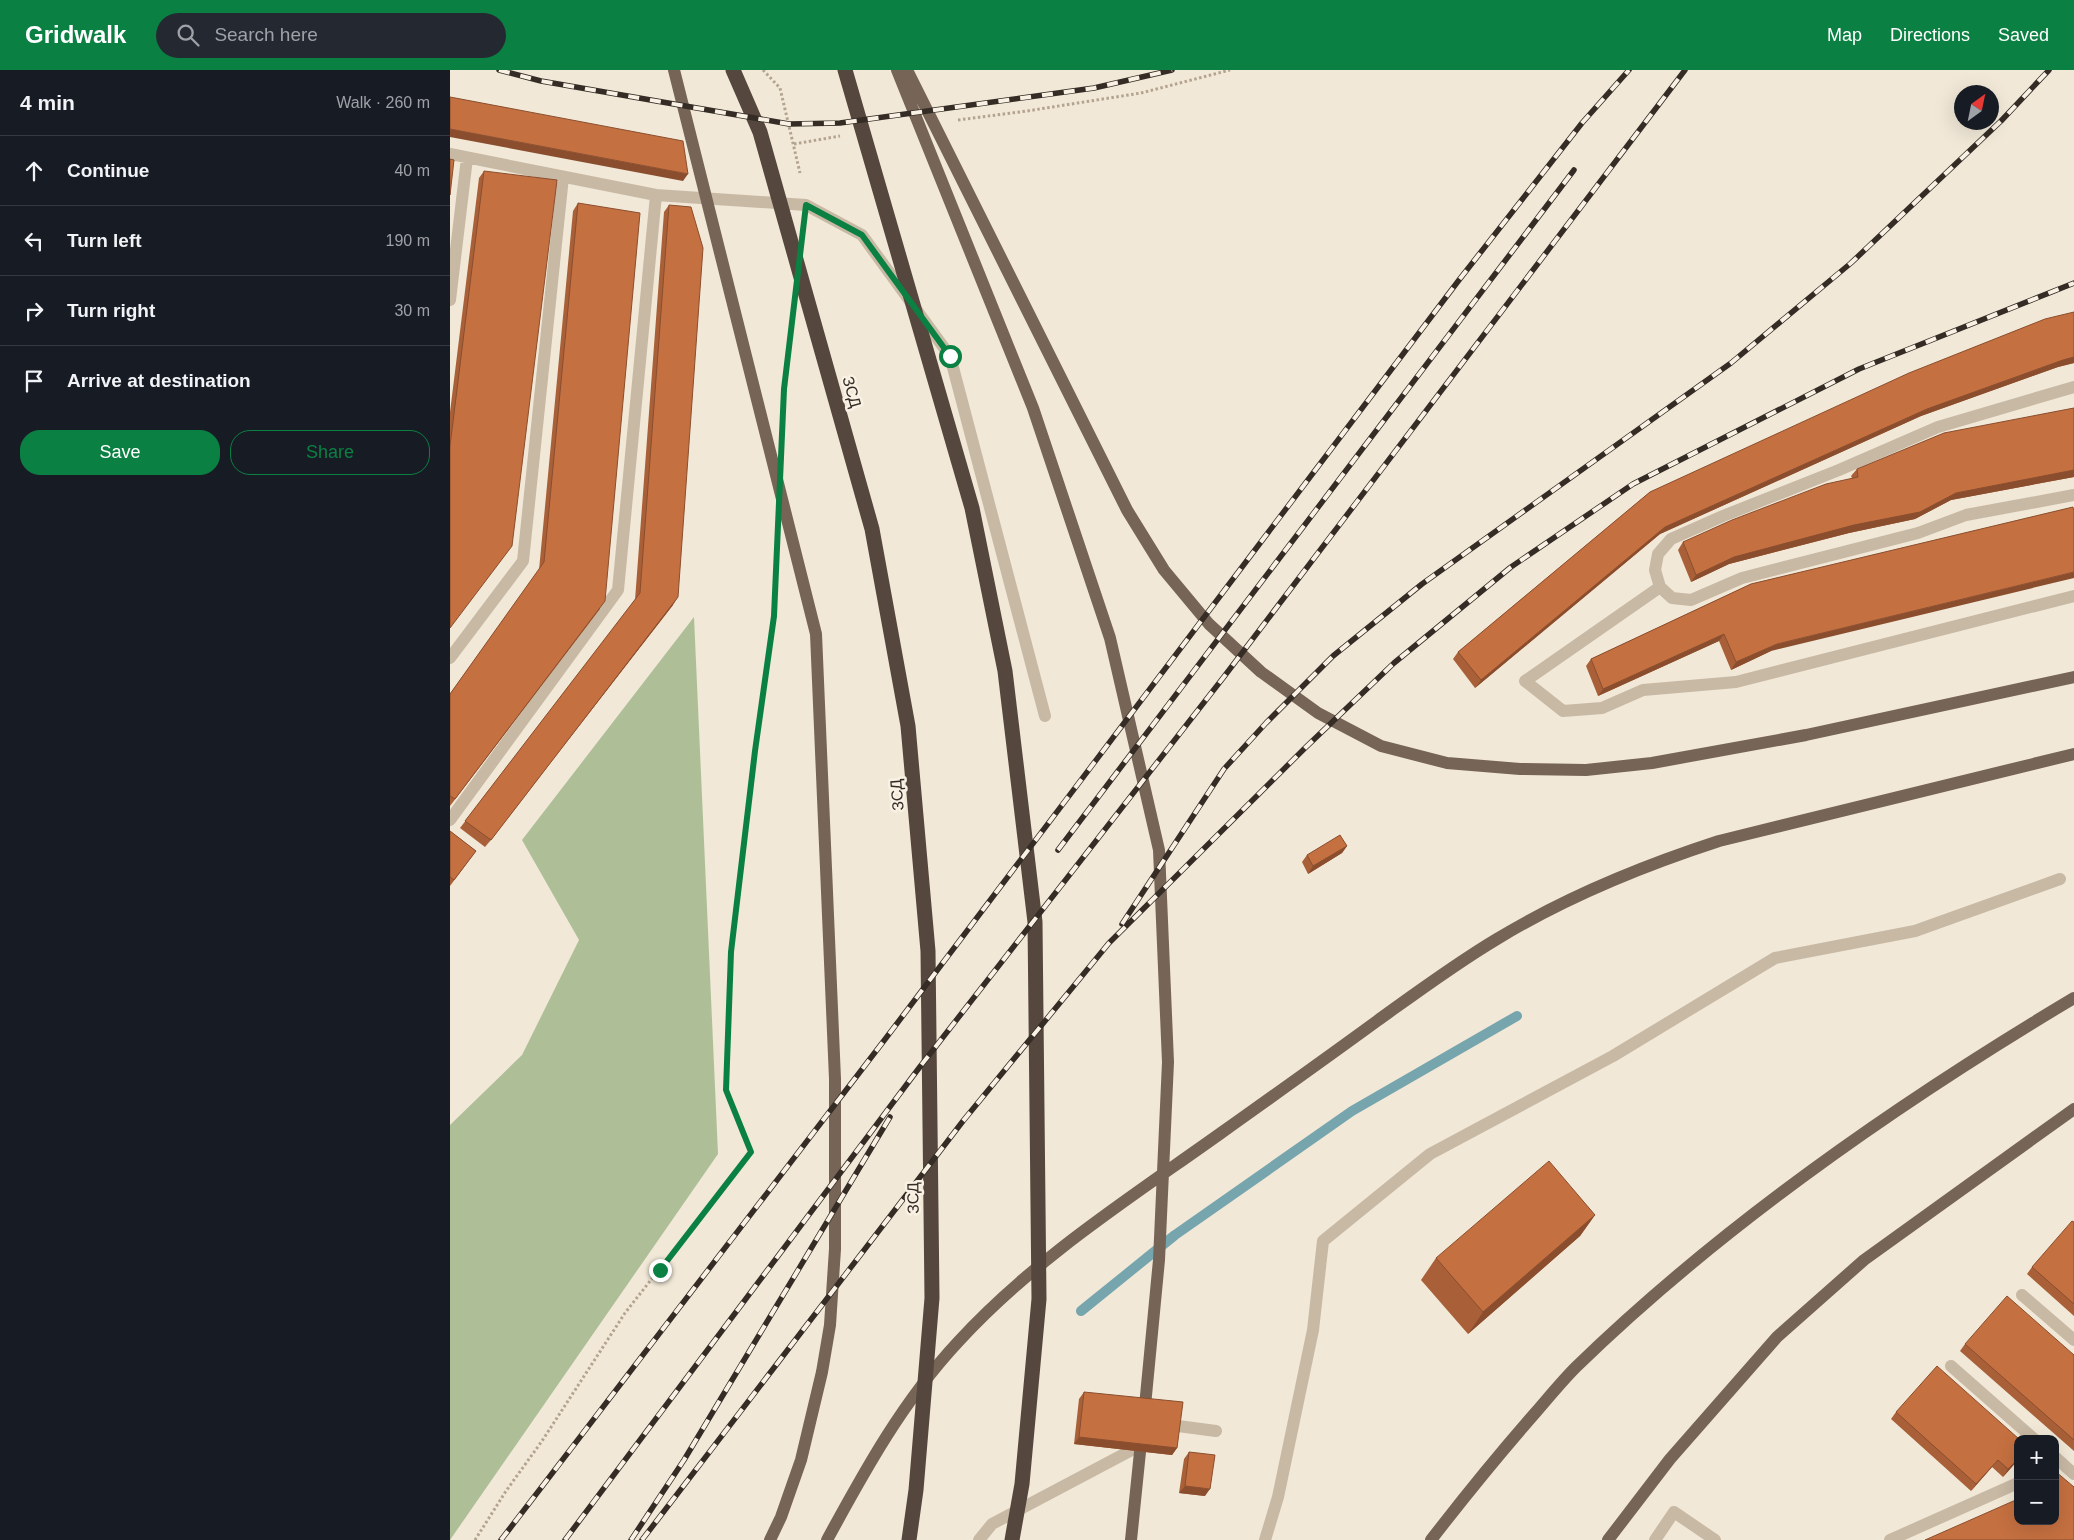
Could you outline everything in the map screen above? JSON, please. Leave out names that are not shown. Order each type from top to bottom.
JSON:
[{"type":"highway","name":"ЗСД","points":[[733,70],[760,132],[872,529],[908,726],[928,951],[932,1298],[916,1490],[909,1540]]},
{"type":"highway","points":[[845,70],[972,508],[1005,671],[1035,922],[1039,1299],[1022,1484],[1012,1540]]},
{"type":"main road","points":[[674,70],[816,634],[835,1079],[835,1249],[830,1325],[822,1372],[801,1460],[781,1517],[770,1540]]},
{"type":"main road","points":[[897,70],[1033,408],[1110,638],[1159,850],[1168,1062],[1160,1260],[1145,1406]]},
{"type":"main road","points":[[907,70],[1126,510],[1164,570],[1209,624],[1261,672],[1318,713],[1373,742],[1381,746],[1447,763],[1520,769],[1586,770],[1652,763],[1806,736],[2074,677]]},
{"type":"main road","points":[[827,1540],[864,1471],[907,1405],[956,1344],[1013,1288],[1074,1239],[1430,984],[1497,939],[1532,919],[1605,883],[1681,853],[1719,841],[2074,754]]},
{"type":"main road","points":[[1431,1540],[1503,1449],[1575,1368],[1724,1236],[1895,1110],[2074,998]]},
{"type":"main road","points":[[1608,1540],[1670,1459],[1777,1337],[1864,1260],[2074,1109]]},
{"type":"main road","points":[[1132,1540],[1140,1452]]},
{"type":"lane","points":[[450,154],[656,195],[806,205],[862,235],[950,356],[1045,716]]},
{"type":"lane","points":[[450,300],[467,158]]},
{"type":"lane","points":[[450,658],[523,561],[563,177]]},
{"type":"lane","points":[[450,820],[618,590],[656,195]]},
{"type":"lane","points":[[2074,387],[1938,427],[1839,470],[1723,516],[1671,539],[1658,554],[1655,570],[1660,587],[1672,598],[1691,600],[1742,578],[1918,533],[1966,515],[2074,495]]},
{"type":"lane","points":[[1660,587],[1525,681],[1563,711],[1602,708],[1643,690],[1736,682],[2074,596]]},
{"type":"lane","points":[[1265,1540],[1278,1497],[1313,1330],[1323,1241],[1430,1154],[1612,1056],[1774,958],[1915,931],[2060,879]]},
{"type":"lane","points":[[2022,1295],[2074,1340]]},
{"type":"lane","points":[[1951,1366],[2029,1435]]},
{"type":"lane","points":[[979,1540],[992,1524],[1178,1426],[1216,1431]]},
{"type":"lane","points":[[2059,1461],[2074,1474]]},
{"type":"lane","points":[[1890,1540],[2014,1485]]},
{"type":"lane","points":[[1655,1540],[1674,1512],[1716,1540]]},
{"type":"path","points":[[763,70],[780,88],[794,144],[806,205]]},
{"type":"path","points":[[949,121],[1141,93],[1230,70]]},
{"type":"path","points":[[794,144],[842,136]]},
{"type":"path","points":[[783,409],[791,331]]},
{"type":"path","points":[[475,1540],[506,1490],[542,1441],[625,1313],[751,1152],[726,1090],[731,952],[774,616],[776,577]]},
{"type":"green space","points":[[694,617],[718,1154],[450,1540],[450,1125],[522,1055],[579,940],[522,840]]},
{"type":"building","points":[[450,97],[683,141],[688,174],[450,129]]},
{"type":"building","points":[[450,159],[454,160],[450,195]]},
{"type":"building","points":[[484,171],[557,180],[512,546],[450,628],[450,446]]},
{"type":"building","points":[[578,203],[640,213],[605,601],[455,799],[450,796],[450,694],[544,562]]},
{"type":"building","points":[[669,205],[691,207],[703,248],[678,597],[491,840],[465,821],[640,593]]},
{"type":"building","points":[[2074,312],[2074,357],[1927,409],[1665,527],[1481,680],[1458,652],[1650,492],[1909,373],[2045,319]]},
{"type":"building","points":[[2074,408],[2074,470],[1956,493],[1920,512],[1854,525],[1734,557],[1696,575],[1683,542],[1732,520],[1826,484],[1858,477],[1857,469],[1944,433]]},
{"type":"building","points":[[2073,507],[2074,572],[1777,644],[1736,662],[1724,634],[1603,689],[1591,659],[1751,584]]},
{"type":"building","points":[[450,831],[476,851],[454,880],[450,877]]},
{"type":"building","points":[[1340,835],[1347,846],[1313,866],[1307,855]]},
{"type":"building","points":[[1549,1161],[1595,1215],[1483,1312],[1436,1258]]},
{"type":"building","points":[[2072,1221],[2074,1222],[2074,1304],[2032,1267]]},
{"type":"building","points":[[2007,1296],[2074,1355],[2074,1440],[1965,1344]]},
{"type":"building","points":[[1937,1366],[2015,1435],[2014,1463],[2008,1469],[1998,1460],[1976,1484],[1896,1412]]},
{"type":"building","points":[[1084,1392],[1183,1402],[1177,1448],[1079,1437]]},
{"type":"building","points":[[1189,1452],[1215,1455],[1210,1489],[1185,1486]]},
{"type":"building","points":[[2059,1474],[2074,1487],[2074,1540],[1925,1540],[2014,1501],[2014,1525],[2059,1525]]},
{"type":"waterway","points":[[1081,1311],[1175,1235],[1352,1111],[1517,1016]]},
{"type":"railway","points":[[499,70],[541,81],[789,124],[840,123],[1094,88],[1172,70]]},
{"type":"railway","points":[[501,1540],[886,1038],[1459,280],[1582,123],[1629,70]]},
{"type":"railway","points":[[565,1540],[919,1068],[1223,678],[1685,70]]},
{"type":"railway","points":[[1122,924],[1224,769],[1266,723],[1333,656],[1422,584],[1731,363],[1851,263],[2001,121],[2049,70]]},
{"type":"railway","points":[[1058,850],[1574,170]]},
{"type":"railway","points":[[642,1540],[963,1121],[1109,943],[1305,748],[1394,663],[1511,567],[1633,484],[1859,369],[2074,283]]},
{"type":"railway","points":[[631,1540],[684,1460],[890,1117]]},
{"type":"route","points":[[660,1270],[751,1152],[726,1090],[731,952],[755,751],[774,616],[784,389],[806,205],[862,235],[950,356]]}]
